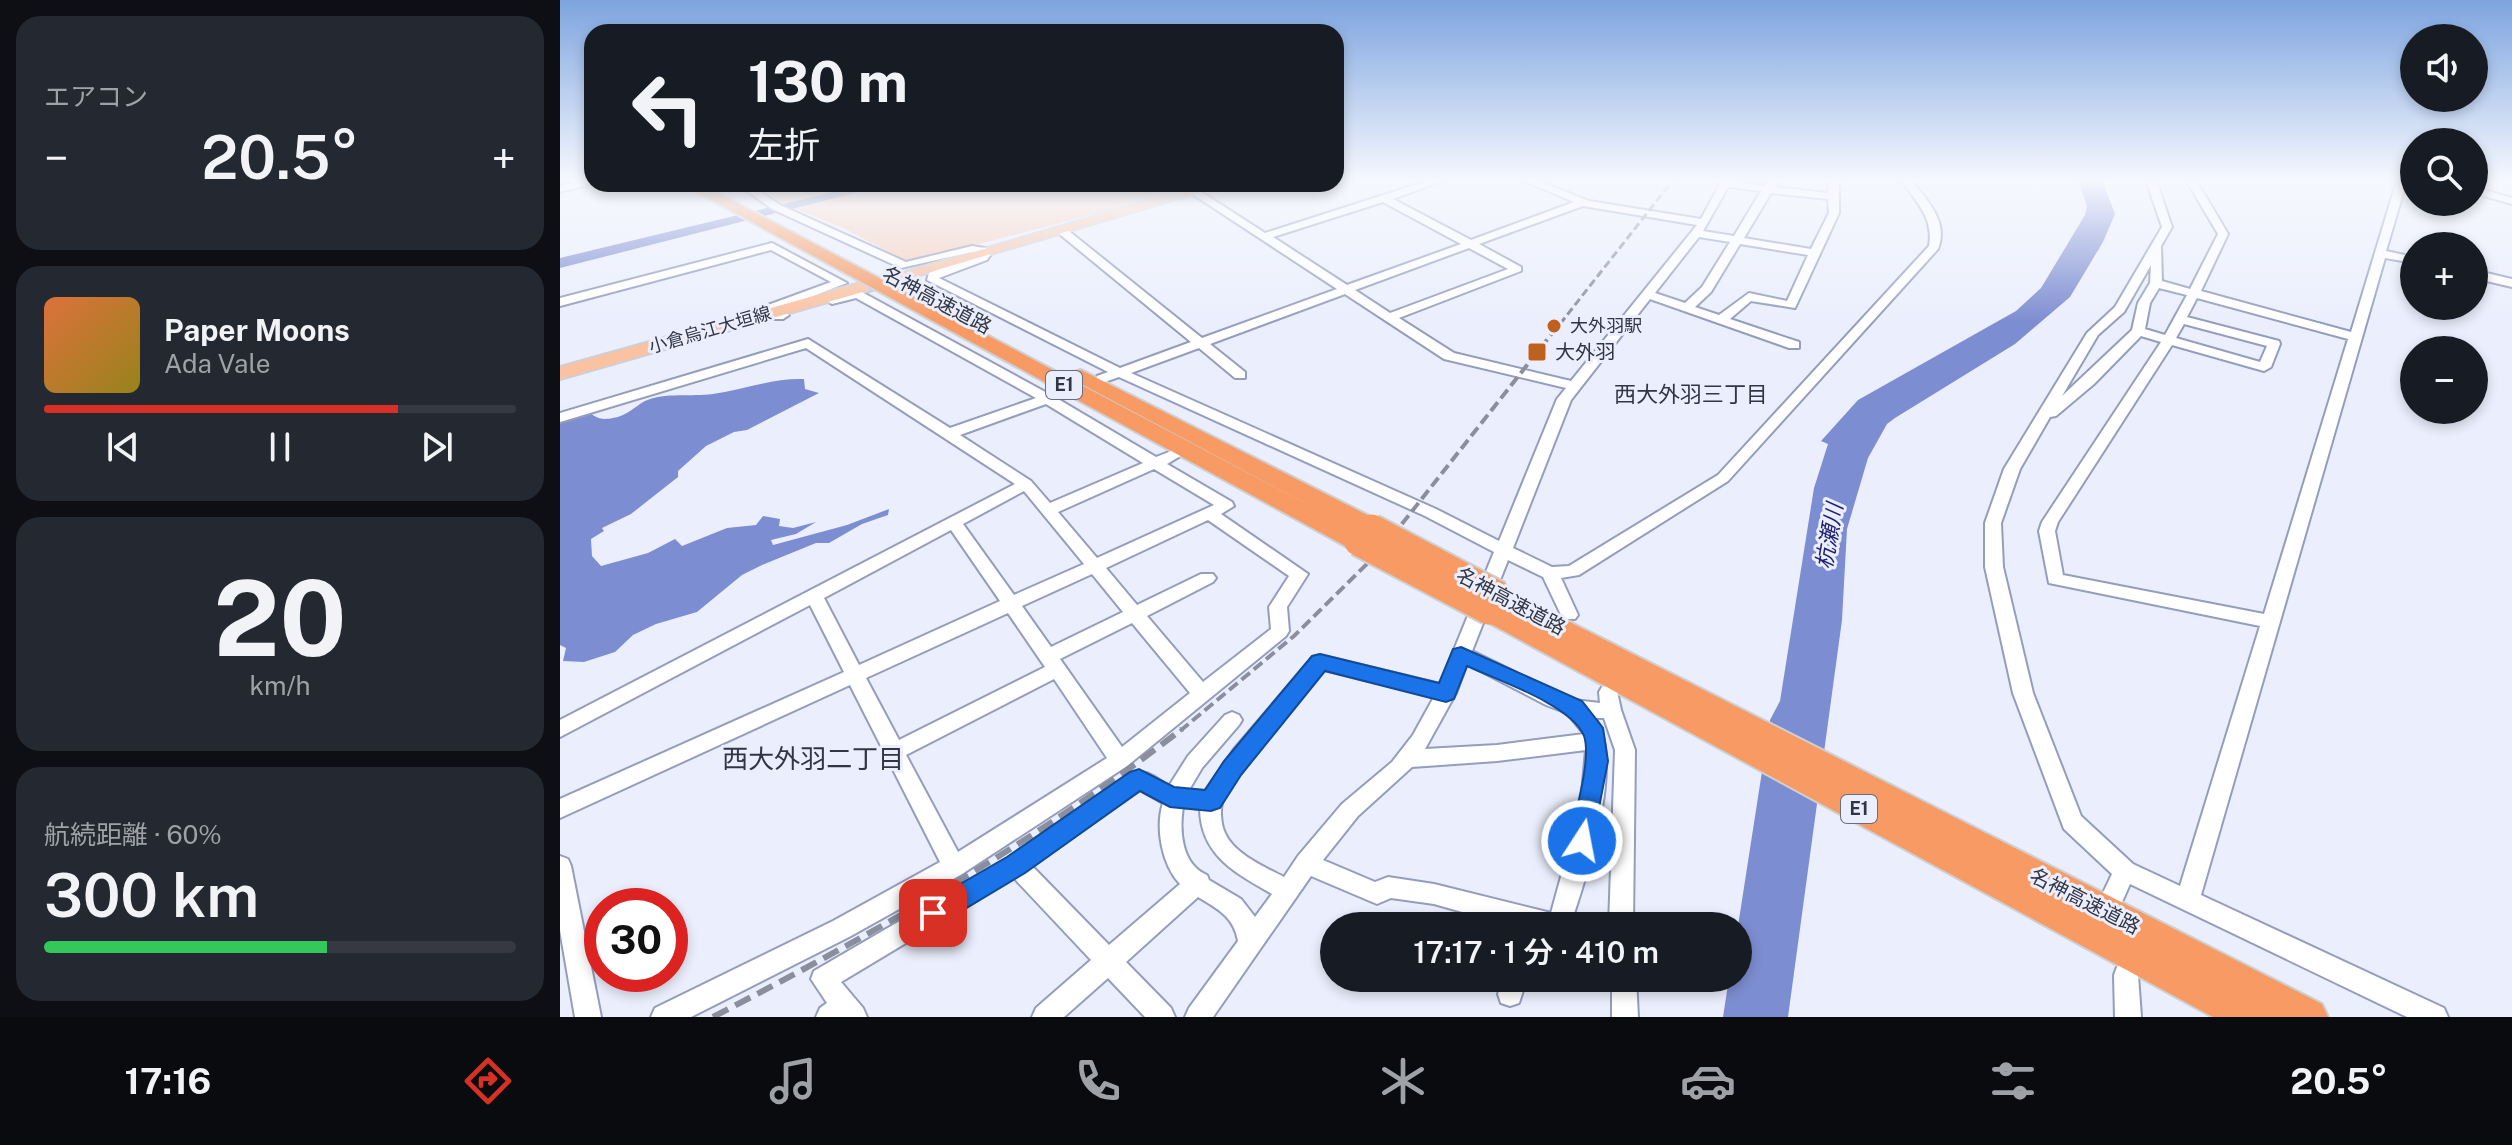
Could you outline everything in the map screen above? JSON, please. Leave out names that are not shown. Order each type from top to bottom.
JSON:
[{"type":"highway","name":"名神高速道路","points":[[800,227],[1365,535],[2024,883],[2309,1017]]},
{"type":"highway","name":"名神高速道路","points":[[2024,883],[2251,1017]]},
{"type":"main road","points":[[904,275],[1069,227]]},
{"type":"main road","name":"小倉烏江大垣線","points":[[560,373],[860,288]]},
{"type":"street","points":[[819,227],[838,232],[905,266],[972,249],[987,251],[983,258],[942,270],[933,275],[933,280],[1109,376],[1397,499],[1550,573],[1573,571],[1723,478],[1934,247],[1935,227]]},
{"type":"street","points":[[1248,227],[1449,356],[1575,386]]},
{"type":"street","points":[[1263,237],[1293,227]]},
{"type":"street","points":[[1388,318],[1517,269],[1440,227]]},
{"type":"street","points":[[1109,376],[1516,227]]},
{"type":"street","points":[[1201,1016],[1306,863],[1350,810],[1406,759],[1446,693],[1554,418],[1575,386],[1700,227]]},
{"type":"street","points":[[1686,309],[1707,289],[1745,227]]},
{"type":"street","points":[[1720,321],[1749,297],[1791,305],[1827,227]]},
{"type":"street","points":[[2167,227],[2120,309],[2093,333],[2012,469],[1998,503],[1993,523],[1994,567],[2023,693],[2072,822],[2125,871],[2435,1017]]},
{"type":"street","points":[[2221,227],[2223,230],[2197,294],[2099,454],[2050,522],[2047,531],[2055,579],[2271,622]]},
{"type":"street","points":[[2188,899],[2387,227]]},
{"type":"street","points":[[1061,230],[1240,375]]},
{"type":"street","points":[[1695,233],[1815,253]]},
{"type":"street","points":[[560,302],[772,246],[841,283],[772,308],[778,316],[858,294],[1055,396],[1166,459],[1226,506],[560,809]]},
{"type":"street","points":[[2046,414],[2055,412],[2138,331],[2144,303],[2156,283],[2159,251],[2156,246]]},
{"type":"street","points":[[2379,253],[2400,257]]},
{"type":"street","points":[[2488,277],[2512,283]]},
{"type":"street","points":[[2156,283],[2356,337]]},
{"type":"street","points":[[1646,294],[1794,345]]},
{"type":"street","points":[[2138,331],[2264,367],[2274,344],[2181,319]]},
{"type":"street","points":[[560,418],[808,343],[1026,484],[1202,694]]},
{"type":"street","points":[[948,434],[1055,396]]},
{"type":"street","points":[[1219,437],[1237,430]]},
{"type":"street","points":[[1050,509],[1166,459]]},
{"type":"street","points":[[560,729],[1026,484]]},
{"type":"street","points":[[664,1017],[798,955],[1027,824],[1120,760],[1280,631],[1278,607],[1299,574],[1211,515]]},
{"type":"street","points":[[954,522],[1120,760]]},
{"type":"street","points":[[1550,573],[1569,615]]},
{"type":"street","points":[[895,751],[1136,614],[1207,578]]},
{"type":"street","points":[[814,596],[954,867]]},
{"type":"street","points":[[1461,654],[1574,707],[1599,712],[1610,701],[1625,750],[1621,912]]},
{"type":"street","points":[[1280,899],[1216,840],[1211,801],[1232,768],[1320,662],[1446,693]]},
{"type":"street","points":[[1563,912],[1577,871],[1596,761],[1595,734],[1574,707]]},
{"type":"street","points":[[1232,720],[1189,769],[1173,797],[1168,827],[1181,869],[1241,914],[1249,927],[1250,942]]},
{"type":"street","points":[[1406,759],[1497,753],[1595,741]]},
{"type":"street","points":[[842,1013],[823,979],[1016,865],[1139,779],[1173,797],[1211,801]]},
{"type":"street","points":[[1306,863],[1377,894],[1388,887],[1434,894],[1493,912]]},
{"type":"street","points":[[1016,865],[1162,1017]]},
{"type":"street","points":[[560,866],[588,1017]]},
{"type":"street","points":[[2114,895],[2125,871]]},
{"type":"street","points":[[1045,1017],[1199,882]]},
{"type":"street","points":[[2126,975],[2127,1016]]},
{"type":"street","points":[[1624,992],[1625,1017]]},
{"type":"shaded area","points":[[842,227],[1043,227],[909,262]]},
{"type":"water","name":"杭瀬川","points":[[2077,227],[2109,227],[2070,297],[2015,344],[1887,424],[1868,458],[1847,529],[1842,620],[1788,1017],[1723,1017],[1727,992],[1752,992],[1752,912],[1740,912],[1770,720],[1780,701],[1814,488],[1828,444],[1821,441],[1858,400],[2016,311],[2041,288]]},
{"type":"water","points":[[804,379],[805,389],[819,393],[747,430],[734,432],[706,446],[678,471],[678,477],[631,514],[602,528],[604,531],[591,539],[592,556],[601,566],[648,553],[675,539],[682,546],[727,528],[756,525],[763,516],[780,519],[779,526],[793,528],[816,522],[796,534],[771,540],[773,545],[847,525],[889,509],[888,515],[862,524],[829,543],[816,543],[742,575],[697,612],[656,624],[633,635],[615,652],[584,662],[563,661],[566,648],[560,645],[560,423],[590,413],[606,419],[618,417],[645,401],[661,397],[713,394],[780,380]]},
{"type":"waterway","points":[[560,263],[705,227]]},
{"type":"tunnel","points":[[860,288],[904,275]]},
{"type":"tunnel","points":[[1062,394],[1102,379]]},
{"type":"railway","points":[[1560,324],[1636,227]]},
{"type":"railway","points":[[1180,731],[1294,636],[1383,548],[1561,322]]},
{"type":"railway","points":[[713,1017],[954,884],[1070,810],[1182,729]]},
{"type":"place","name":"大外羽駅","points":[[1554,326]]},
{"type":"place","name":"大外羽","points":[[1537,352]]},
{"type":"district","name":"西大外羽三丁目","points":[[1691,394]]},
{"type":"district","name":"西大外羽二丁目","points":[[813,759]]},
{"type":"route","points":[[933,913],[1016,865],[1139,779],[1170,797],[1211,801],[1232,768],[1320,662],[1446,693],[1461,654],[1574,707],[1595,734],[1596,761],[1582,841]]}]
